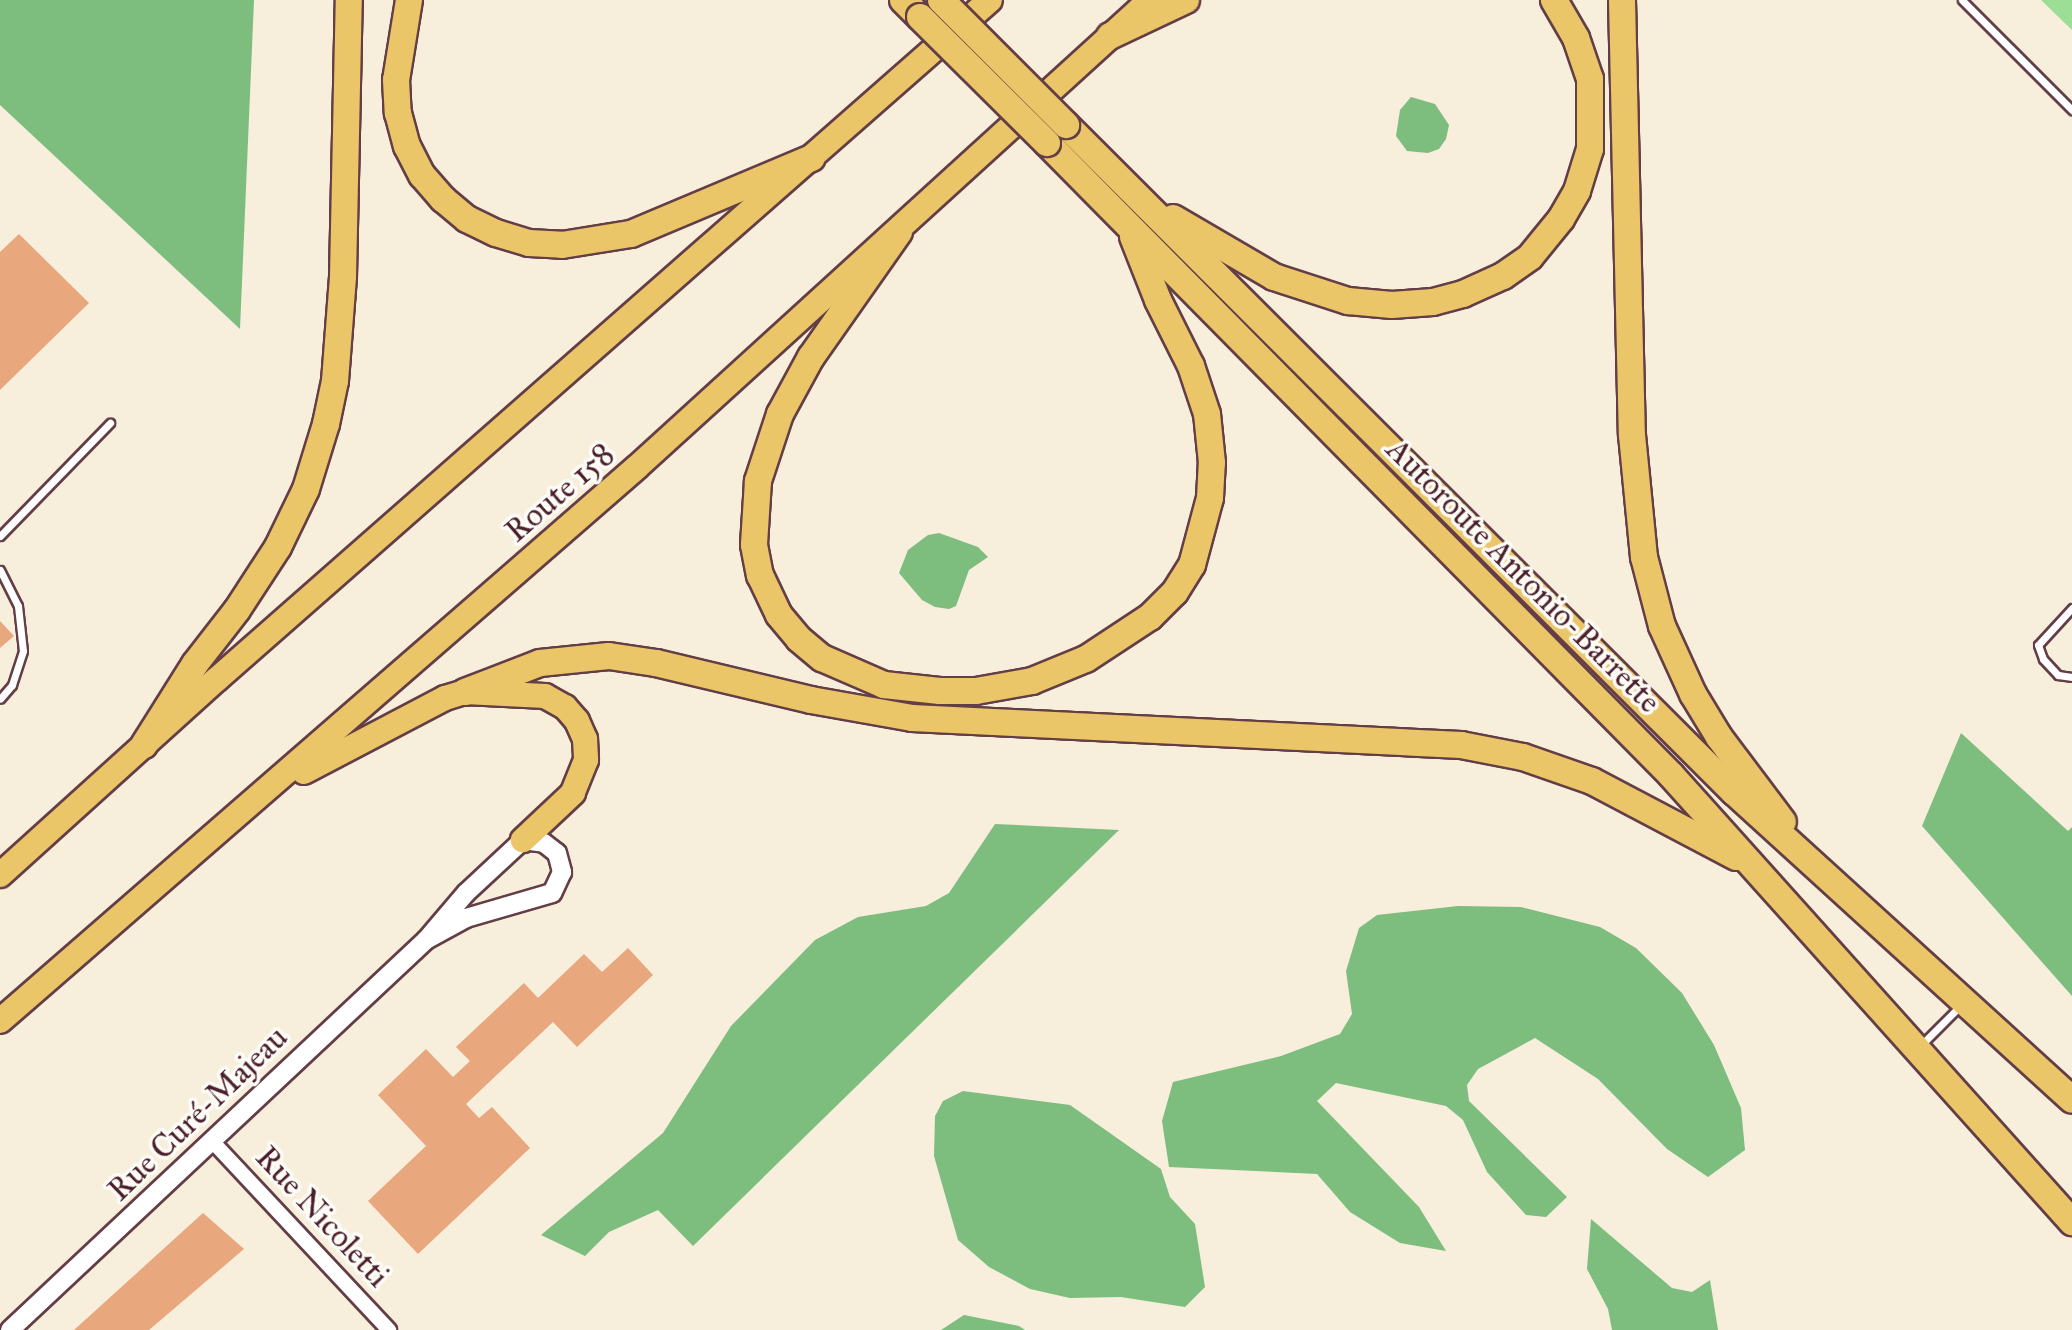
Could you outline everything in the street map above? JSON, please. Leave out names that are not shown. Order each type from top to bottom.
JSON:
[{"type":"highway","points":[[144,745],[195,664],[237,610],[278,547],[306,489],[326,424],[335,381],[343,276],[349,0]]},
{"type":"highway","points":[[409,0],[396,80],[398,113],[407,146],[422,175],[453,210],[496,233],[529,243],[562,245],[631,234],[812,158]]},
{"type":"highway","name":"Autoroute Antonio-Barrette","points":[[941,0],[1617,679],[1826,879],[2072,1100]]},
{"type":"highway","points":[[0,875],[990,0]]},
{"type":"highway","name":"Route 158","points":[[0,1021],[270,789],[899,232],[1150,0]]},
{"type":"highway","points":[[1110,36],[1186,0]]},
{"type":"highway","points":[[1136,195],[1261,271],[1333,298],[1380,304],[1420,303],[1463,294],[1489,284],[1541,245],[1570,205],[1587,163],[1592,119],[1590,79],[1576,38],[1554,0]]},
{"type":"highway","points":[[1622,0],[1633,462],[1648,578],[1672,651],[1705,717],[1826,879]]},
{"type":"highway","name":"Autoroute Antonio-Barrette","points":[[912,8],[1652,755],[2072,1222]]},
{"type":"highway","points":[[899,232],[811,357],[780,414],[758,481],[754,545],[765,589],[779,615],[822,658],[884,685],[959,692],[1032,681],[1104,650],[1164,605],[1192,565],[1210,498],[1212,463],[1207,414],[1191,366],[1158,300],[1128,223]]},
{"type":"highway","points":[[270,789],[414,712],[540,663],[609,656],[656,663],[811,700],[912,718],[1461,745],[1523,757],[1592,781],[1756,868]]},
{"type":"highway","points":[[465,692],[545,696],[565,707],[581,728],[586,760],[580,783],[561,806],[523,840]]},
{"type":"street","name":"Rue Curé-Majeau","points":[[10,1330],[426,940],[466,893],[523,840],[544,843],[557,853],[562,872],[552,893],[466,918],[426,940]]},
{"type":"street","name":"Rue Nicoletti","points":[[213,1142],[389,1330]]},
{"type":"lane","points":[[1962,0],[2072,110]]},
{"type":"lane","points":[[0,536],[110,423]]},
{"type":"lane","points":[[0,570],[18,606],[23,651],[12,685],[0,699]]},
{"type":"lane","points":[[2072,608],[2038,645],[2043,659],[2058,675],[2072,677]]},
{"type":"lane","points":[[1918,1048],[1963,1003]]},
{"type":"green space","points":[[0,0],[254,0],[240,329],[0,105]]},
{"type":"green space","points":[[2041,0],[2072,0],[2072,30]]},
{"type":"green space","points":[[1411,97],[1435,104],[1449,125],[1446,139],[1439,149],[1428,153],[1407,151],[1396,136],[1400,110]]},
{"type":"green space","points":[[939,533],[978,547],[988,557],[969,570],[956,606],[949,609],[935,607],[922,600],[899,573],[908,550],[928,535]]},
{"type":"green space","points":[[1961,733],[2068,831],[2072,827],[2072,996],[1922,826]]},
{"type":"green space","points":[[995,824],[1119,830],[693,1246],[658,1210],[609,1232],[585,1256],[541,1235],[663,1133],[731,1026],[815,940],[858,917],[926,906],[949,893]]},
{"type":"green space","points":[[1458,906],[1521,907],[1600,927],[1636,948],[1682,993],[1714,1045],[1741,1108],[1745,1150],[1708,1177],[1667,1149],[1598,1079],[1535,1038],[1478,1069],[1467,1085],[1469,1101],[1567,1197],[1546,1217],[1526,1215],[1487,1172],[1463,1120],[1446,1106],[1336,1083],[1317,1101],[1419,1207],[1446,1251],[1400,1243],[1350,1212],[1317,1174],[1169,1167],[1162,1121],[1173,1082],[1281,1056],[1340,1034],[1352,1014],[1346,971],[1359,928],[1377,915]]},
{"type":"green space","points":[[963,1091],[1070,1105],[1161,1169],[1170,1197],[1195,1224],[1205,1287],[1185,1307],[1121,1297],[1070,1298],[1030,1289],[989,1267],[958,1240],[934,1156],[935,1116],[943,1101]]},
{"type":"green space","points":[[1591,1219],[1672,1288],[1692,1292],[1710,1280],[1718,1330],[1612,1330],[1608,1309],[1587,1269]]},
{"type":"green space","points":[[964,1315],[1019,1326],[1025,1330],[941,1330]]},
{"type":"building","points":[[19,234],[89,303],[0,390],[0,252]]},
{"type":"building","points":[[0,621],[14,636],[0,648]]},
{"type":"building","points":[[628,948],[653,975],[577,1047],[553,1022],[466,1104],[479,1118],[492,1107],[530,1148],[418,1254],[368,1201],[426,1146],[378,1095],[426,1049],[453,1077],[470,1061],[456,1047],[524,983],[538,998],[584,954],[602,972]]},
{"type":"building","points":[[203,1213],[244,1249],[149,1330],[74,1330]]}]
